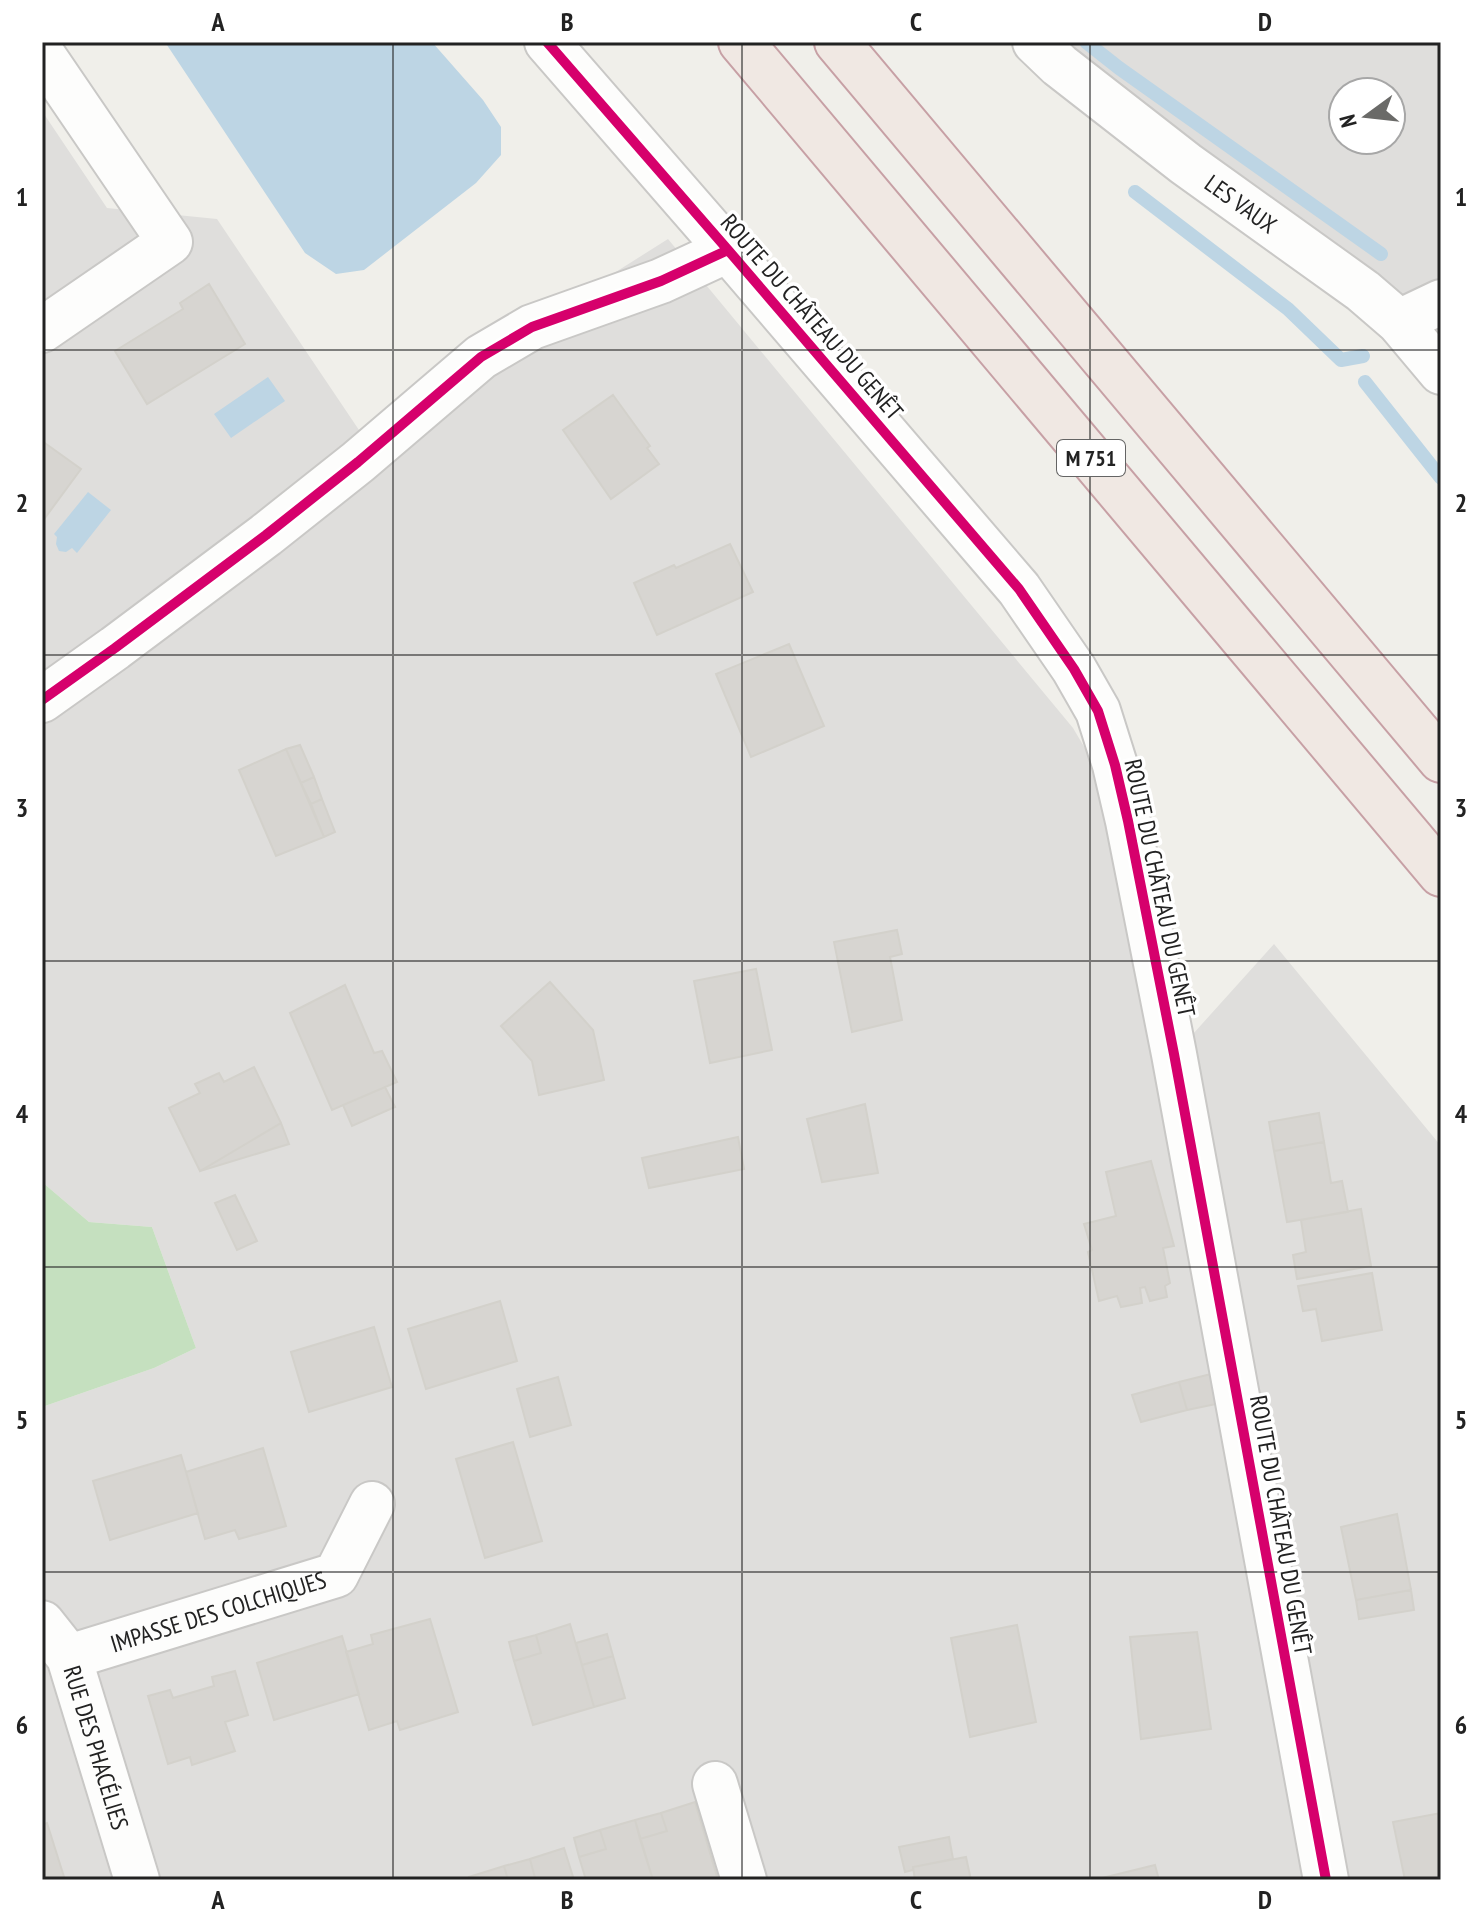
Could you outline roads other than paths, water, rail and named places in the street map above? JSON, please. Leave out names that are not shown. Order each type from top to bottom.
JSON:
[{"type":"highway","name":"M 751","points":[[741,42],[1441,874]]},
{"type":"highway","name":"M 751","points":[[837,42],[1441,760]]},
{"type":"street","name":"ROUTE DU CHÂTEAU DU GENÊT","points":[[547,42],[1019,589],[1074,669],[1098,711],[1128,821],[1174,1054],[1326,1880]]},
{"type":"street","name":"LES VAUX","points":[[1035,42],[1059,65],[1186,164],[1363,291],[1399,322],[1441,372]]},
{"type":"street","points":[[42,54],[170,242],[42,330]]},
{"type":"street","points":[[42,700],[266,535],[358,462],[481,357],[532,327],[661,281],[728,250]]},
{"type":"street","points":[[1399,322],[1441,302]]},
{"type":"street","name":"IMPASSE DES COLCHIQUES","points":[[69,1657],[336,1575],[372,1504]]},
{"type":"street","name":"RUE DES PHACÉLIES","points":[[42,1623],[69,1657],[137,1880]]},
{"type":"street","points":[[715,1784],[744,1880]]},
{"type":"water","points":[[165,42],[432,42],[483,100],[501,127],[501,155],[476,183],[364,270],[336,274],[305,253]]},
{"type":"water","points":[[268,377],[285,401],[231,438],[214,414]]},
{"type":"water","points":[[88,492],[111,510],[77,553],[72,548],[66,552],[59,551],[54,534]]},
{"type":"waterway","points":[[1086,42],[1381,254]]},
{"type":"waterway","points":[[1135,192],[1288,309],[1341,360],[1363,356]]},
{"type":"waterway","points":[[1365,382],[1441,478]]}]
